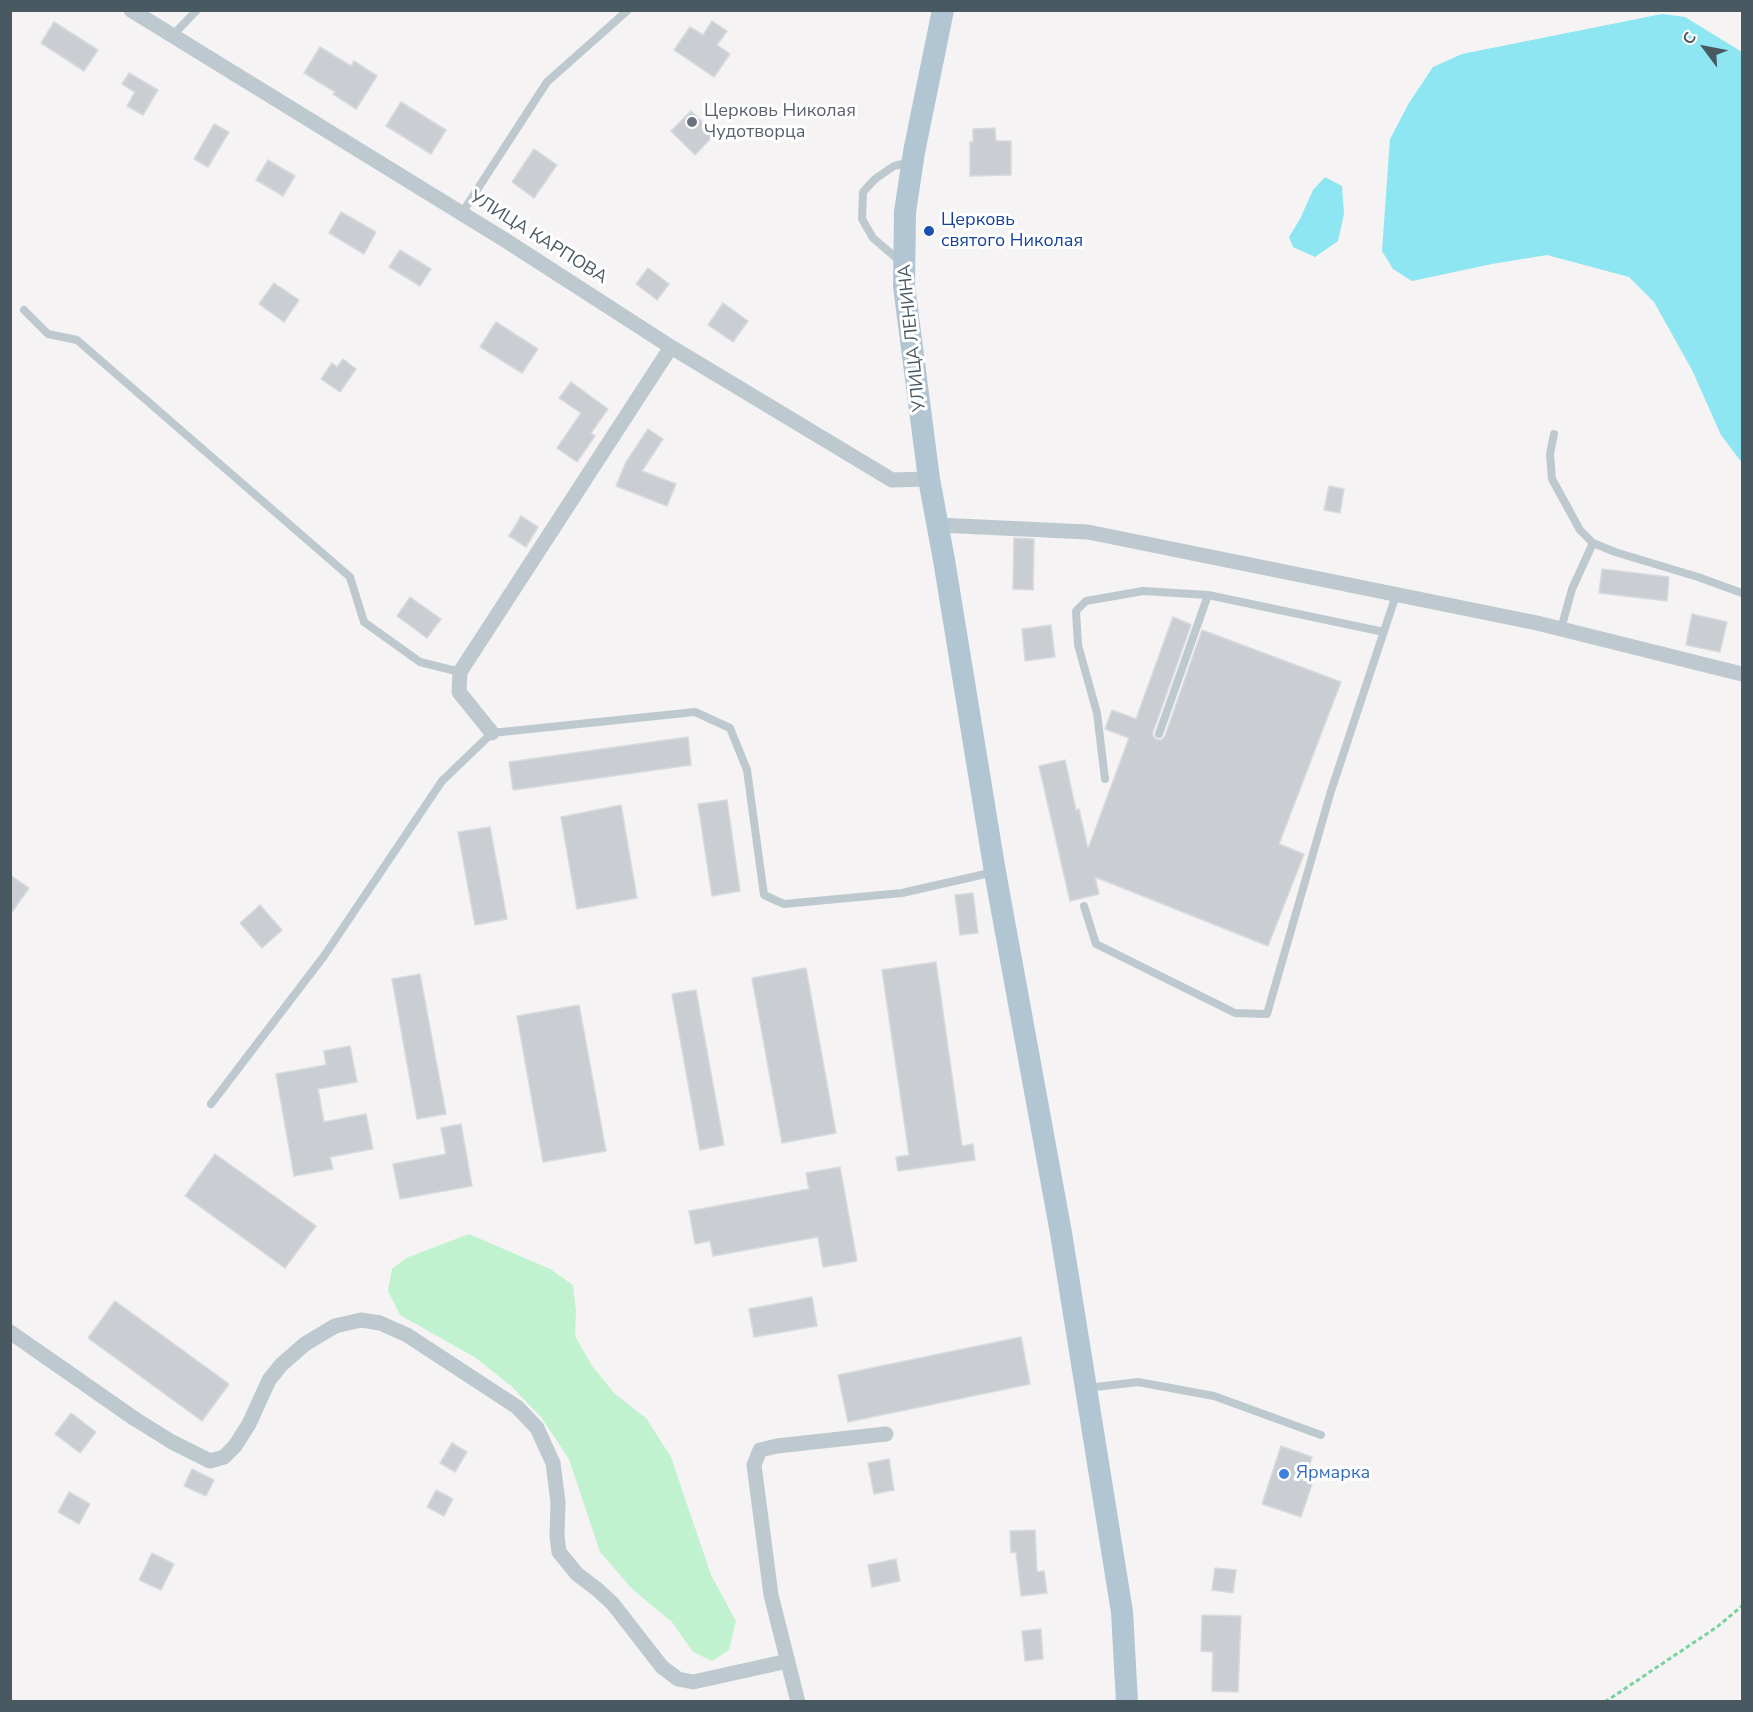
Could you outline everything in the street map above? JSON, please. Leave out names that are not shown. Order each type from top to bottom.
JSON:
[{"type":"main road","name":"УЛИЦА ЛЕНИНА","points":[[943,10],[912,162],[905,212],[904,286],[930,479],[995,872],[1061,1233],[1122,1612],[1127,1701]]},
{"type":"street","name":"УЛИЦА КАРПОВА","points":[[131,10],[462,213],[671,346],[892,480],[930,479]]},
{"type":"street","points":[[492,733],[459,693],[460,672],[671,346]]},
{"type":"street","points":[[938,525],[1088,532],[1561,629],[1743,674]]},
{"type":"street","points":[[10,1332],[135,1419],[172,1442],[210,1461],[224,1457],[236,1446],[269,1380],[281,1365],[304,1344],[335,1326],[361,1320],[380,1323],[407,1335],[517,1407],[537,1428],[553,1463],[558,1502],[559,1552],[577,1574],[613,1604],[662,1667],[678,1679],[693,1682],[788,1661]]},
{"type":"street","points":[[798,1701],[771,1595],[754,1465],[760,1450],[777,1446],[886,1434]]},
{"type":"lane","points":[[172,36],[197,10]]},
{"type":"lane","points":[[462,213],[547,82],[628,10]]},
{"type":"lane","points":[[905,264],[873,238],[862,219],[863,192],[874,179],[894,166],[912,162]]},
{"type":"lane","points":[[24,309],[48,334],[77,340],[350,577],[364,622],[420,662],[460,672]]},
{"type":"lane","points":[[1554,434],[1550,454],[1552,479],[1580,530],[1593,543],[1743,593]]},
{"type":"lane","points":[[1561,629],[1572,589],[1593,543]]},
{"type":"lane","points":[[1106,779],[1097,713],[1078,645],[1076,611],[1086,601],[1143,591],[1208,595],[1384,632]]},
{"type":"lane","points":[[1159,734],[1208,595]]},
{"type":"lane","points":[[1084,906],[1096,944],[1235,1013],[1267,1014],[1331,791],[1396,595]]},
{"type":"lane","points":[[210,1104],[324,956],[442,781],[492,733],[695,712],[730,728],[747,770],[764,895],[784,904],[902,893],[995,872]]},
{"type":"lane","points":[[1086,1389],[1138,1382],[1214,1396],[1321,1435]]},
{"type":"path","points":[[1605,1701],[1717,1627],[1743,1606]]},
{"type":"green space","points":[[469,1234],[550,1269],[573,1285],[576,1312],[575,1336],[592,1366],[615,1394],[646,1418],[671,1457],[711,1575],[736,1621],[729,1650],[712,1661],[693,1652],[672,1622],[633,1590],[600,1552],[569,1459],[541,1417],[511,1386],[476,1358],[400,1315],[388,1291],[392,1269],[406,1258]]},
{"type":"water","points":[[1662,14],[1685,17],[1742,52],[1742,463],[1721,435],[1692,370],[1654,302],[1629,277],[1547,255],[1412,281],[1393,269],[1382,251],[1390,139],[1409,103],[1433,67],[1462,54]]},
{"type":"water","points":[[1325,177],[1342,186],[1344,214],[1338,241],[1315,257],[1293,247],[1289,237],[1313,190]]},
{"type":"building","points":[[712,21],[727,31],[717,45],[730,54],[714,77],[674,50],[690,27],[703,35]]},
{"type":"building","points":[[54,22],[98,50],[84,71],[41,43]]},
{"type":"building","points":[[320,47],[351,66],[354,61],[377,76],[356,109],[333,94],[335,92],[304,73]]},
{"type":"building","points":[[129,73],[158,90],[143,115],[127,106],[135,92],[122,84]]},
{"type":"building","points":[[401,102],[446,130],[431,154],[386,126]]},
{"type":"building","points":[[691,111],[715,134],[695,155],[671,131]]},
{"type":"building","points":[[214,124],[229,132],[208,167],[194,159]]},
{"type":"building","points":[[995,128],[996,141],[1011,141],[1011,175],[970,176],[970,142],[973,142],[973,129]]},
{"type":"building","points":[[534,149],[557,165],[534,198],[512,182]]},
{"type":"building","points":[[268,160],[295,176],[283,196],[256,180]]},
{"type":"building","points":[[341,212],[376,232],[364,254],[329,233]]},
{"type":"building","points":[[400,250],[431,269],[420,286],[389,267]]},
{"type":"building","points":[[648,268],[669,284],[657,300],[636,284]]},
{"type":"building","points":[[274,283],[299,300],[284,322],[259,304]]},
{"type":"building","points":[[723,303],[748,321],[733,342],[708,325]]},
{"type":"building","points":[[496,322],[538,349],[522,373],[480,347]]},
{"type":"building","points":[[343,359],[356,369],[340,392],[321,379],[332,363],[337,367]]},
{"type":"building","points":[[571,382],[608,409],[591,433],[595,436],[577,462],[557,448],[581,413],[559,398]]},
{"type":"building","points":[[648,429],[663,439],[642,471],[676,484],[667,506],[616,486],[626,462]]},
{"type":"building","points":[[1329,486],[1344,489],[1340,513],[1324,510]]},
{"type":"building","points":[[521,516],[538,527],[526,547],[509,536]]},
{"type":"building","points":[[1014,538],[1034,539],[1033,590],[1013,589]]},
{"type":"building","points":[[1602,569],[1669,577],[1667,601],[1599,593]]},
{"type":"building","points":[[410,597],[441,619],[427,638],[397,616]]},
{"type":"building","points":[[1692,614],[1727,622],[1720,652],[1686,645]]},
{"type":"building","points":[[1173,617],[1191,625],[1153,732],[1156,739],[1161,740],[1165,736],[1202,630],[1341,682],[1279,844],[1304,854],[1268,946],[1095,877],[1099,894],[1070,901],[1039,766],[1065,760],[1076,810],[1079,809],[1088,849],[1129,738],[1105,729],[1112,710],[1136,719]]},
{"type":"building","points":[[1051,625],[1055,657],[1025,661],[1022,629]]},
{"type":"building","points":[[688,737],[691,765],[513,790],[509,762]]},
{"type":"building","points":[[727,800],[740,891],[712,896],[698,804]]},
{"type":"building","points":[[621,805],[637,898],[577,909],[561,817]]},
{"type":"building","points":[[490,827],[507,919],[475,925],[458,832]]},
{"type":"building","points":[[10,875],[29,888],[10,915]]},
{"type":"building","points":[[973,893],[978,933],[960,935],[955,895]]},
{"type":"building","points":[[260,905],[282,930],[262,948],[240,923]]},
{"type":"building","points":[[936,962],[962,1146],[973,1144],[975,1160],[898,1171],[896,1157],[909,1155],[882,970]]},
{"type":"building","points":[[806,968],[836,1133],[782,1143],[752,978]]},
{"type":"building","points":[[420,974],[446,1114],[417,1119],[392,979]]},
{"type":"building","points":[[696,990],[724,1145],[700,1150],[672,994]]},
{"type":"building","points":[[579,1005],[606,1151],[543,1162],[517,1016]]},
{"type":"building","points":[[350,1046],[357,1082],[318,1089],[324,1122],[366,1114],[373,1149],[330,1157],[333,1169],[294,1176],[276,1074],[326,1065],[324,1051]]},
{"type":"building","points":[[461,1124],[472,1186],[400,1199],[393,1164],[446,1154],[441,1128]]},
{"type":"building","points":[[215,1154],[316,1226],[285,1268],[185,1196]]},
{"type":"building","points":[[840,1167],[857,1261],[823,1267],[818,1237],[713,1256],[710,1241],[695,1244],[689,1211],[809,1189],[806,1173]]},
{"type":"building","points":[[812,1297],[817,1326],[754,1337],[749,1309]]},
{"type":"building","points":[[115,1301],[229,1384],[202,1421],[88,1338]]},
{"type":"building","points":[[1021,1337],[1030,1384],[848,1422],[838,1375]]},
{"type":"building","points":[[71,1413],[96,1432],[80,1453],[55,1434]]},
{"type":"building","points":[[452,1443],[467,1452],[455,1472],[440,1463]]},
{"type":"building","points":[[1281,1446],[1312,1457],[1305,1478],[1313,1481],[1301,1517],[1262,1504]]},
{"type":"building","points":[[889,1459],[894,1490],[874,1494],[868,1463]]},
{"type":"building","points":[[192,1469],[214,1480],[206,1496],[184,1486]]},
{"type":"building","points":[[436,1490],[453,1499],[444,1516],[427,1507]]},
{"type":"building","points":[[69,1492],[90,1504],[79,1524],[58,1512]]},
{"type":"building","points":[[1035,1530],[1037,1572],[1044,1571],[1047,1593],[1021,1596],[1016,1552],[1011,1553],[1010,1531]]},
{"type":"building","points":[[152,1553],[174,1564],[161,1590],[139,1580]]},
{"type":"building","points":[[896,1559],[900,1581],[872,1587],[868,1565]]},
{"type":"building","points":[[1215,1568],[1236,1570],[1233,1593],[1212,1590]]},
{"type":"building","points":[[1202,1615],[1241,1616],[1238,1692],[1212,1691],[1213,1652],[1201,1651]]},
{"type":"building","points":[[1041,1629],[1043,1659],[1025,1661],[1022,1631]]},
{"type":"place","name":"Церковь Николая Чудотворца","points":[[692,122]]},
{"type":"place","name":"Церковь святого Николая","points":[[929,231]]},
{"type":"place","name":"Ярмарка","points":[[1284,1474]]}]
